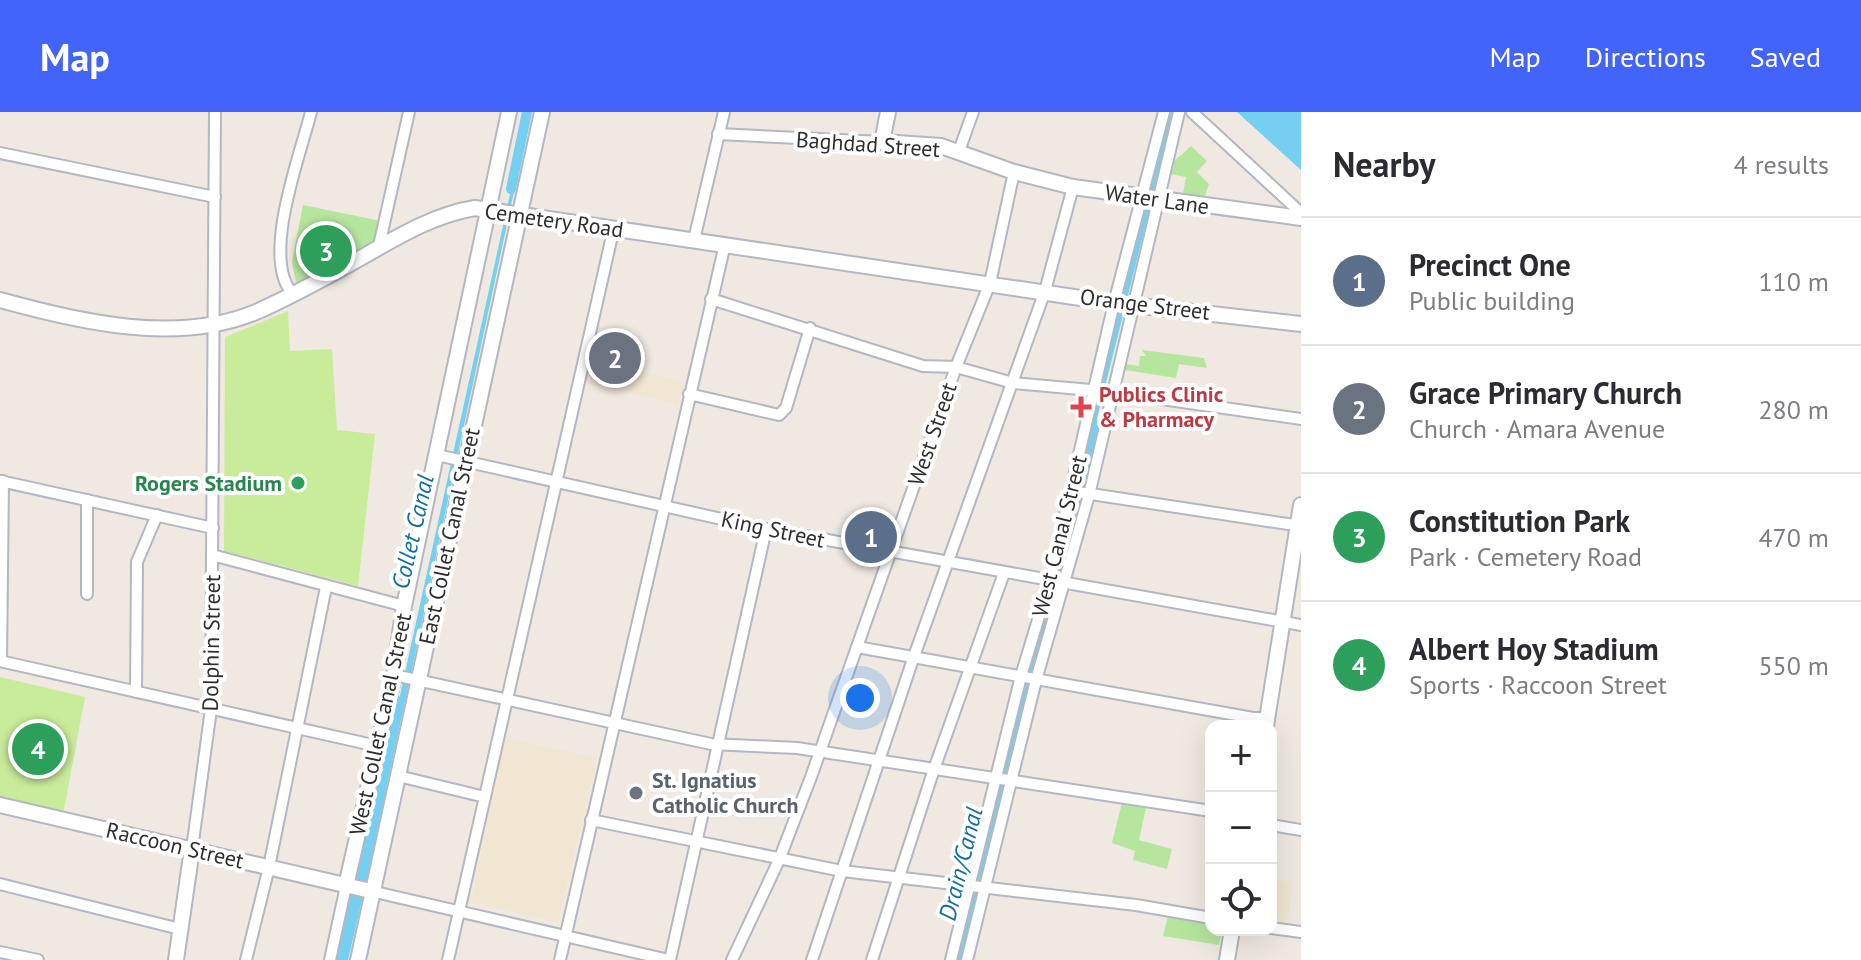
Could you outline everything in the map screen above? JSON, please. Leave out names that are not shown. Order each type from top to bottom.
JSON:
[{"type":"street","name":"Dolphin Street","points":[[176,960],[211,709],[215,112]]},
{"type":"street","points":[[292,293],[284,284],[279,243],[311,112]]},
{"type":"street","points":[[379,246],[409,112]]},
{"type":"street","name":"West Collet Canal Street","points":[[330,960],[377,746],[405,677],[404,606],[441,456],[509,112]]},
{"type":"street","name":"East Collet Canal Street","points":[[358,960],[398,776],[405,677],[462,459],[542,112]]},
{"type":"street","points":[[694,240],[724,112]]},
{"type":"street","points":[[882,142],[888,112]]},
{"type":"street","points":[[959,151],[973,112]]},
{"type":"street","name":"West Canal Street","points":[[951,960],[976,885],[1028,678],[1058,582],[1149,198],[1164,112]]},
{"type":"street","points":[[967,960],[976,885],[1028,678],[1058,582],[1149,198],[1179,112]]},
{"type":"street","points":[[1192,112],[1301,216]]},
{"type":"street","name":"Baghdad Street","points":[[718,134],[882,142],[959,151],[1014,172]]},
{"type":"street","points":[[0,153],[215,197]]},
{"type":"street","name":"Water Lane","points":[[1014,172],[1073,187],[1301,216]]},
{"type":"street","name":"West Street","points":[[732,960],[779,860],[892,553],[956,367],[990,283],[1014,172]]},
{"type":"street","points":[[812,960],[913,659],[1045,291],[1073,187]]},
{"type":"street","name":"Cemetery Road","points":[[0,300],[128,326],[212,325],[255,312],[379,246],[454,212],[492,209],[990,283]]},
{"type":"street","points":[[448,960],[614,227]]},
{"type":"street","points":[[560,960],[725,244]]},
{"type":"street","name":"Orange Street","points":[[990,283],[1122,304],[1301,324]]},
{"type":"street","points":[[711,299],[923,366],[956,367],[1013,383],[1301,419]]},
{"type":"street","points":[[689,394],[773,415],[786,408],[810,328]]},
{"type":"street","name":"King Street","points":[[441,456],[766,529],[1301,625]]},
{"type":"street","points":[[213,528],[2,481],[0,661],[377,746]]},
{"type":"street","points":[[1080,493],[1299,526]]},
{"type":"street","points":[[87,500],[87,594]]},
{"type":"street","points":[[1266,720],[1301,505]]},
{"type":"street","points":[[136,692],[137,562],[157,515]]},
{"type":"street","points":[[373,892],[670,960],[766,529]]},
{"type":"street","points":[[212,555],[404,606]]},
{"type":"street","points":[[872,960],[933,772],[1004,573]]},
{"type":"street","points":[[246,960],[269,867],[326,587]]},
{"type":"street","points":[[857,647],[1260,720]]},
{"type":"street","points":[[405,677],[716,744],[779,746],[933,772],[1003,778],[1205,810]]},
{"type":"street","points":[[398,776],[485,797]]},
{"type":"street","name":"Raccoon Street","points":[[0,805],[373,892]]},
{"type":"street","points":[[591,820],[842,871],[976,885],[1205,917]]},
{"type":"street","points":[[1277,826],[1301,830]]},
{"type":"street","points":[[0,884],[180,929]]},
{"type":"street","points":[[1277,929],[1301,932]]},
{"type":"street","points":[[1227,960],[1231,936]]},
{"type":"street","points":[[0,952],[38,960]]},
{"type":"shaded area","points":[[592,337],[642,349],[637,371],[683,382],[678,404],[581,382]]},
{"type":"shaded area","points":[[503,738],[597,758],[558,923],[471,902]]},
{"type":"shaded area","points":[[1277,880],[1293,882],[1287,926],[1277,925]]},
{"type":"green space","points":[[1191,146],[1207,161],[1197,172],[1209,184],[1203,201],[1182,199],[1186,177],[1170,174],[1171,164]]},
{"type":"green space","points":[[303,205],[381,221],[377,241],[302,285],[296,284],[292,262]]},
{"type":"green space","name":"Rogers Stadium","points":[[288,311],[290,351],[332,349],[337,430],[375,434],[358,586],[224,551],[225,337]]},
{"type":"green space","points":[[1142,350],[1204,358],[1207,368],[1179,364],[1176,378],[1125,370],[1126,364],[1139,366],[1140,356],[1146,356]]},
{"type":"green space","points":[[0,677],[85,697],[63,815],[0,801]]},
{"type":"green space","points":[[1122,803],[1146,807],[1139,840],[1172,849],[1167,869],[1133,860],[1135,851],[1112,843]]},
{"type":"green space","points":[[1168,916],[1205,922],[1205,936],[1221,936],[1219,945],[1163,936]]},
{"type":"water","points":[[528,112],[531,112],[367,879],[348,960],[342,960]]},
{"type":"water","points":[[1169,112],[1174,112],[961,960],[956,960]]},
{"type":"water","points":[[1237,112],[1301,112],[1301,170]]},
{"type":"waterway","name":"Collet Canal","points":[[511,189],[527,112]]},
{"type":"waterway","points":[[1037,652],[1061,574],[1094,423]]},
{"type":"waterway","name":"Collet Canal","points":[[338,960],[398,701]]},
{"type":"place","name":"Constitution Park","points":[[326,251]]},
{"type":"place","name":"Grace Primary Church","points":[[615,358]]},
{"type":"place","name":"Publics Clinic & Pharmacy","points":[[1081,407]]},
{"type":"place","name":"Rogers Stadium","points":[[298,483]]},
{"type":"place","name":"Precinct One","points":[[871,537]]},
{"type":"place","name":"Albert Hoy Stadium","points":[[38,749]]},
{"type":"place","name":"St. Ignatius Catholic Church","points":[[636,793]]},
{"type":"water label","name":"Drain/Canal","points":[[961,864]]}]
